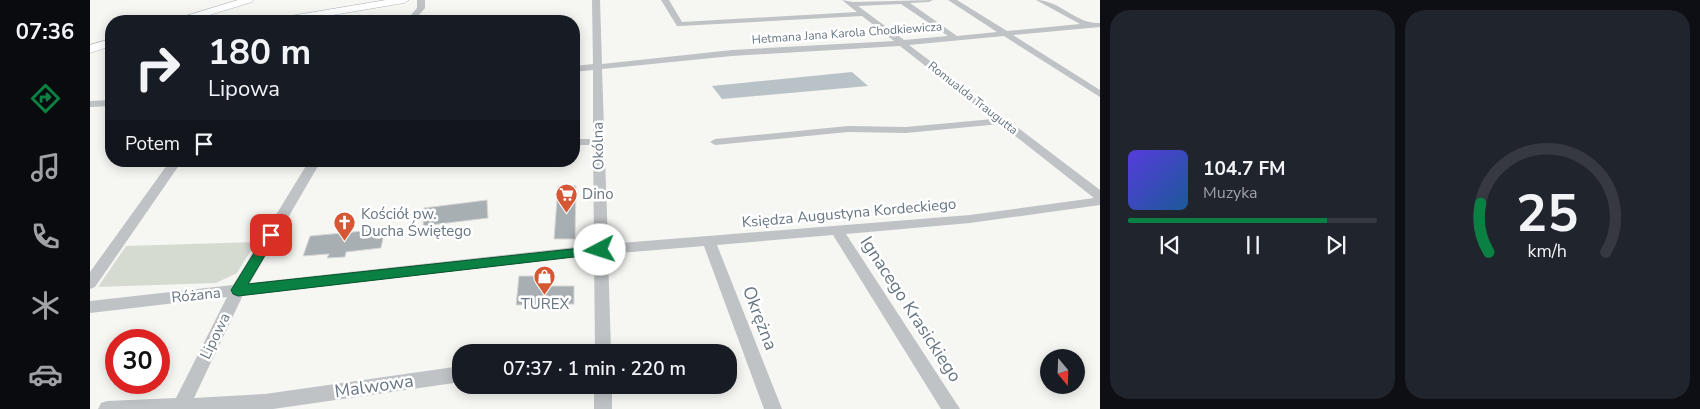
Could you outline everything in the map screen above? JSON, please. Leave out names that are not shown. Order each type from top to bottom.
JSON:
[{"type":"street","points":[[199,15],[248,0]]},
{"type":"street","points":[[314,15],[404,0]]},
{"type":"street","points":[[415,15],[421,8],[421,0]]},
{"type":"street","name":"Okólna","points":[[596,0],[603,344]]},
{"type":"street","points":[[665,0],[680,24],[865,14]]},
{"type":"street","points":[[849,2],[929,0]]},
{"type":"street","points":[[952,0],[1100,94]]},
{"type":"street","points":[[1040,0],[1100,32]]},
{"type":"street","points":[[902,1],[957,39]]},
{"type":"street","name":"Romualda Traugutta","points":[[849,2],[1100,196]]},
{"type":"street","name":"Hetmana Jana Karola Chodkiewicza","points":[[580,68],[732,53],[957,39],[1100,25]]},
{"type":"street","points":[[90,50],[105,44]]},
{"type":"street","points":[[90,50],[105,50]]},
{"type":"street","points":[[90,55],[105,51]]},
{"type":"street","points":[[90,104],[105,103]]},
{"type":"street","points":[[715,142],[848,129],[906,130],[1003,121]]},
{"type":"street","points":[[580,142],[599,142]]},
{"type":"street","points":[[90,283],[172,167]]},
{"type":"street","name":"Lipowa","points":[[180,408],[238,290],[311,167]]},
{"type":"street","name":"Księdza Augustyna Kordeckiego","points":[[600,250],[970,219],[1100,201]]},
{"type":"street","name":"Ignacego Krasickiego","points":[[837,230],[951,409]]},
{"type":"street","name":"Okrężna","points":[[709,241],[773,409]]},
{"type":"street","name":"Różana","points":[[90,307],[600,250]]},
{"type":"street","name":"Malwowa","points":[[108,409],[150,406],[180,408],[236,405],[452,375]]},
{"type":"street","points":[[603,394],[603,409]]},
{"type":"shaded area","points":[[852,72],[868,86],[722,99],[712,86]]},
{"type":"shaded area","points":[[256,242],[237,273],[216,283],[98,287],[126,246]]},
{"type":"building","name":"Dino","points":[[558,186],[576,186],[575,239],[554,239]]},
{"type":"building","points":[[487,200],[488,218],[423,226],[424,208]]},
{"type":"building","name":"Kościół pw. Ducha Świętego","points":[[385,229],[381,248],[346,252],[345,257],[327,258],[329,254],[303,256],[310,236]]},
{"type":"building","name":"TUREX","points":[[519,276],[541,276],[540,286],[574,286],[574,304],[516,305]]},
{"type":"place","name":"Dino","points":[[566,213]]},
{"type":"place","name":"Kościół pw. Ducha Świętego","points":[[345,242]]},
{"type":"place","name":"TUREX","points":[[545,295]]},
{"type":"route","points":[[271,235],[238,290],[600,250]]}]
